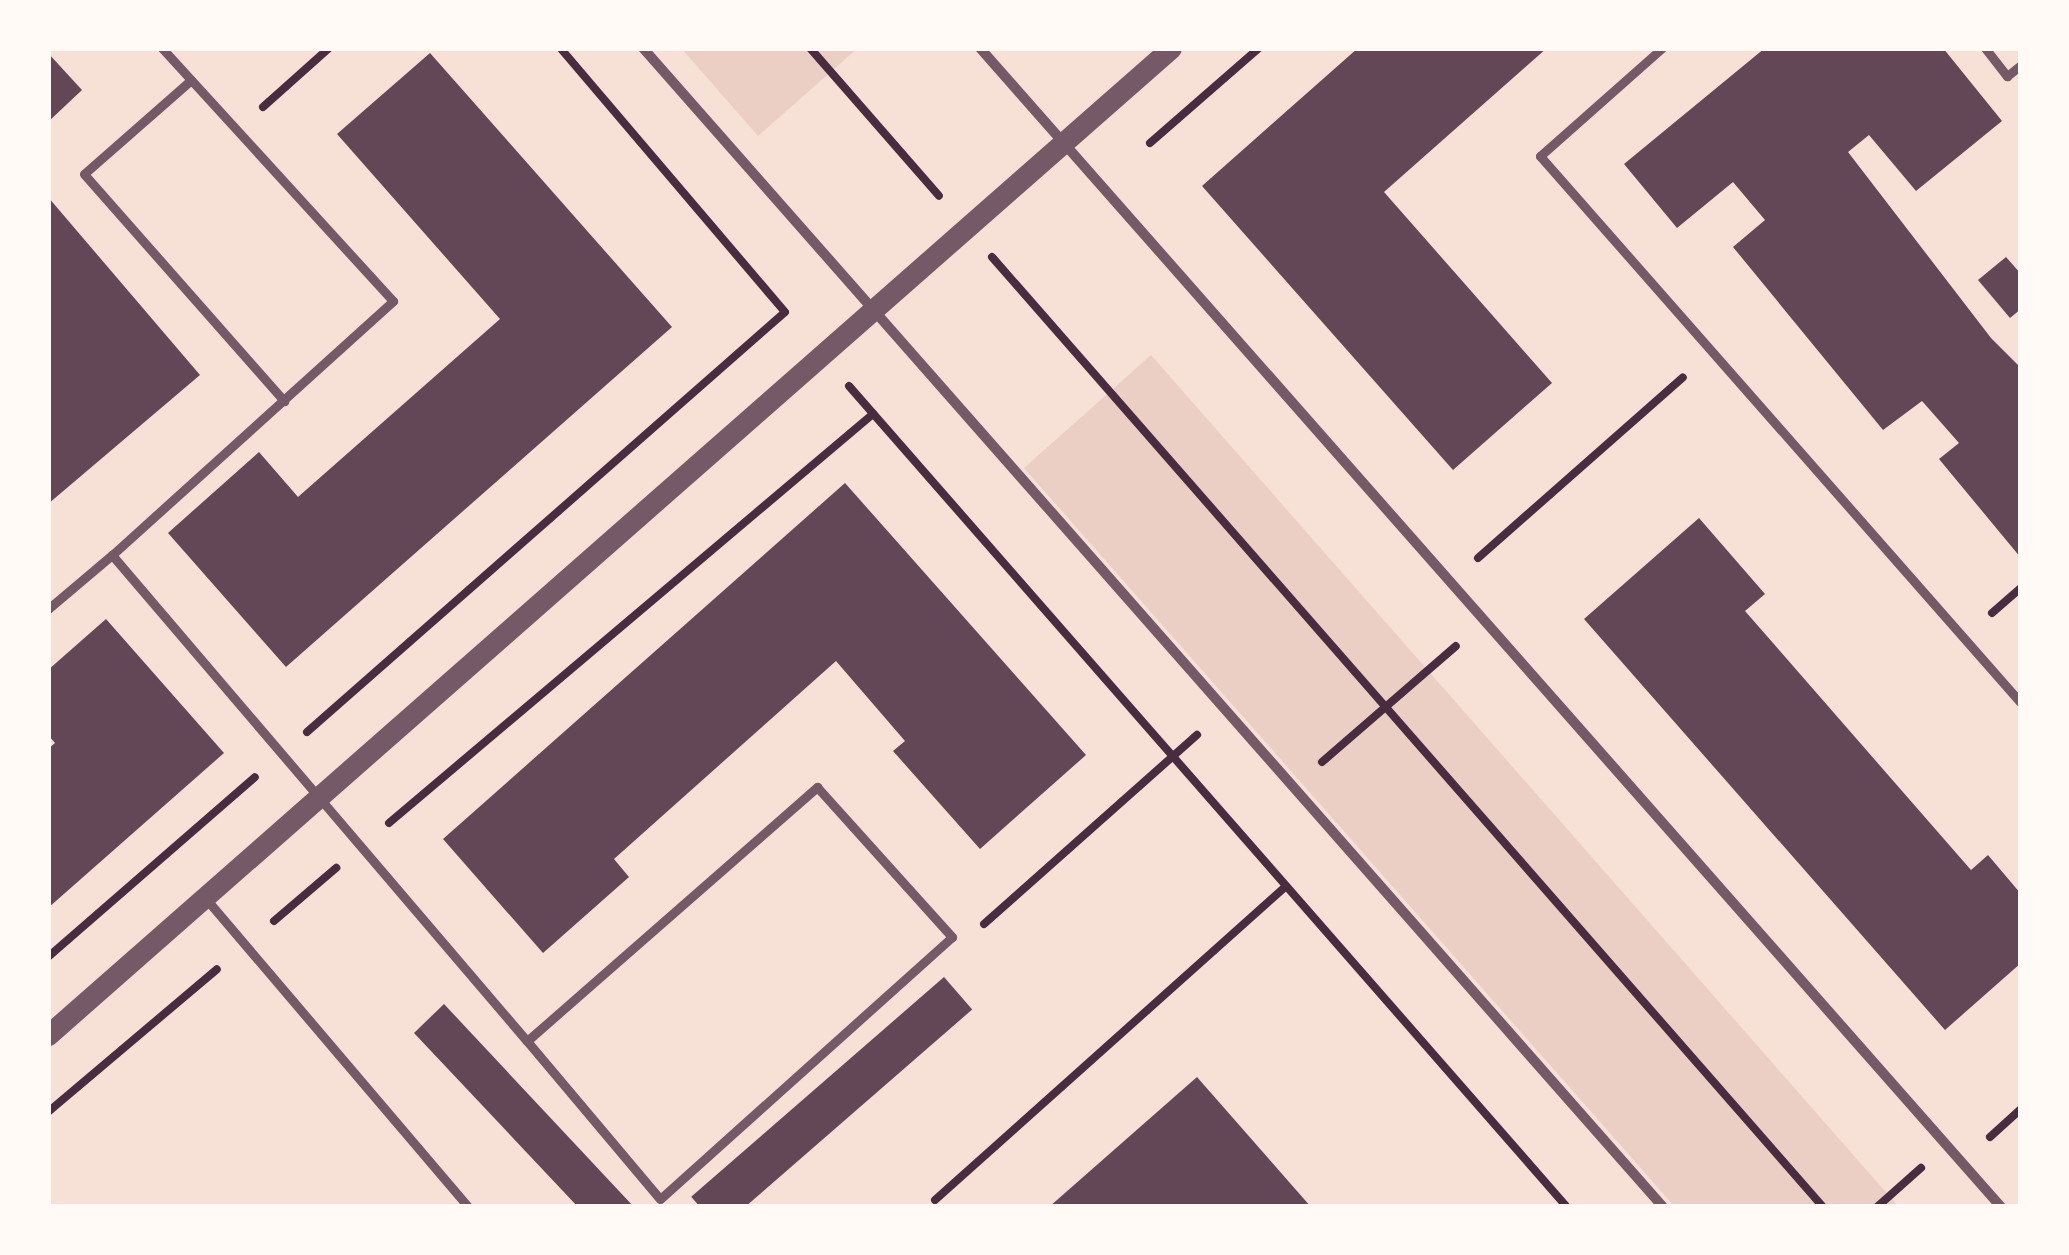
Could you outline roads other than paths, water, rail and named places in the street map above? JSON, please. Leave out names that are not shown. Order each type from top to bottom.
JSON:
[{"type":"street","points":[[643,48],[1663,1207]]},
{"type":"street","points":[[980,48],[2001,1207]]},
{"type":"street","points":[[48,1035],[1171,48]]},
{"type":"lane","points":[[48,609],[394,302],[162,48]]},
{"type":"lane","points":[[1662,48],[1540,155],[2021,703]]},
{"type":"lane","points":[[1985,48],[2007,76],[2021,65]]},
{"type":"lane","points":[[191,80],[84,174],[284,401]]},
{"type":"lane","points":[[112,555],[660,1198],[952,937],[817,787],[527,1041]]},
{"type":"lane","points":[[205,897],[468,1207]]}]
